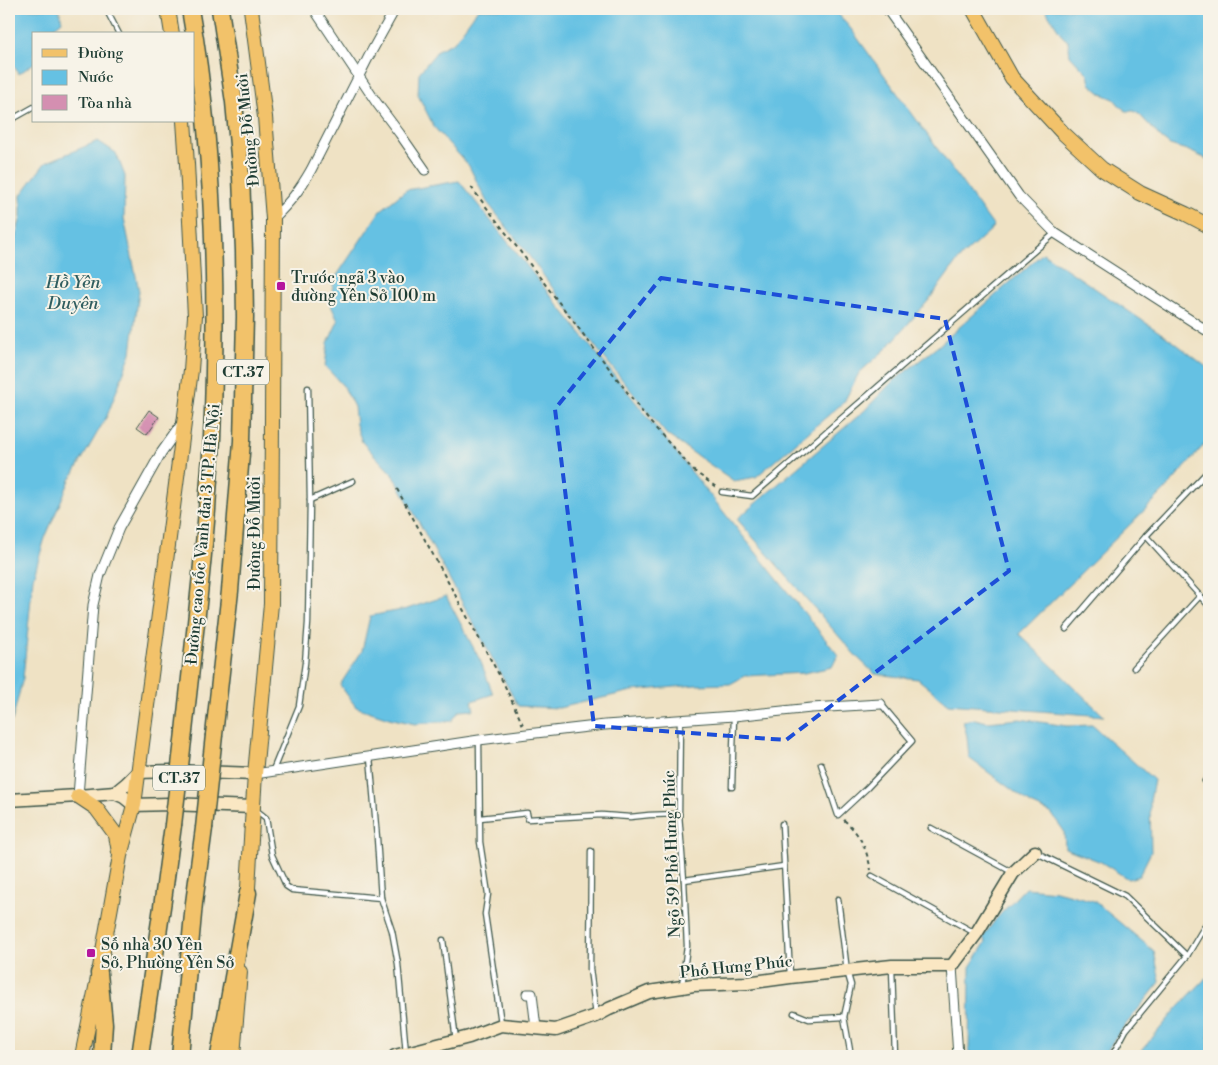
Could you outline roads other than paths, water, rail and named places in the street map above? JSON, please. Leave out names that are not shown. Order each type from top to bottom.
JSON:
[{"type":"highway","name":"Đường cao tốc Vành đai 3 TP. Hà Nội","points":[[190,9],[193,32]]},
{"type":"highway","name":"Đường cao tốc Vành đai 3 TP. Hà Nội","points":[[180,1056],[194,903],[230,591],[242,441],[245,317],[244,251],[234,102],[220,9]]},
{"type":"highway","name":"Đường cao tốc Vành đai 3 TP. Hà Nội","points":[[140,1056],[163,900],[184,732],[200,588],[212,440],[215,317],[214,249],[204,106],[195,44]]},
{"type":"highway","points":[[219,1056],[248,893]]},
{"type":"highway","points":[[99,973],[104,1024],[102,1056]]},
{"type":"main road","points":[[168,9],[172,32]]},
{"type":"main road","name":"Đường Đỗ Mười","points":[[233,1056],[248,893],[255,774],[271,604],[273,219],[265,117],[251,9]]},
{"type":"main road","points":[[973,9],[1012,78],[1062,132],[1102,170],[1140,193],[1209,226]]},
{"type":"main road","points":[[82,1056],[120,856],[134,805],[186,418],[195,316],[184,122]]},
{"type":"main road","points":[[78,796],[96,808],[116,835],[120,856]]},
{"type":"street","points":[[314,9],[424,170]]},
{"type":"street","points":[[273,219],[302,187],[395,9]]},
{"type":"street","points":[[887,9],[1019,196],[1055,234],[1209,332]]},
{"type":"street","points":[[78,796],[93,605],[100,575],[119,528],[161,453],[186,418]]},
{"type":"street","points":[[115,793],[138,772],[172,771],[255,774],[527,734],[680,719],[881,704]]},
{"type":"street","points":[[9,800],[115,793],[134,805],[169,804],[253,807]]},
{"type":"street","points":[[958,1056],[952,966],[976,934],[1013,873],[1034,852]]},
{"type":"street","name":"Phố Hưng Phúc","points":[[400,1055],[427,1052],[501,1025],[556,1030],[596,1016],[649,992],[693,985],[747,983],[892,966],[952,966]]},
{"type":"street","points":[[527,994],[532,994],[536,1028]]},
{"type":"lane","points":[[106,9],[118,32]]},
{"type":"lane","points":[[9,120],[32,108]]},
{"type":"lane","points":[[722,492],[752,496],[1055,234]]},
{"type":"lane","points":[[273,772],[298,706],[305,663],[308,623],[310,500],[308,388]]},
{"type":"lane","points":[[1066,629],[1146,536],[1209,470]]},
{"type":"lane","points":[[310,500],[353,481]]},
{"type":"lane","points":[[1146,536],[1209,606]]},
{"type":"lane","points":[[1134,668],[1200,596]]},
{"type":"lane","points":[[821,764],[838,815],[912,741],[881,704]]},
{"type":"lane","points":[[732,787],[734,716]]},
{"type":"lane","name":"Ngõ 59 Phố Hưng Phúc","points":[[680,719],[679,814],[686,946],[682,987]]},
{"type":"lane","points":[[479,740],[480,842],[488,894],[484,914],[501,1025]]},
{"type":"lane","points":[[370,757],[381,898],[392,931],[398,964],[400,1055]]},
{"type":"lane","points":[[1205,781],[1209,776]]},
{"type":"lane","points":[[253,807],[266,818],[272,855],[288,888],[292,890],[381,898]]},
{"type":"lane","points":[[480,818],[527,813],[528,819],[602,815],[630,818],[679,814]]},
{"type":"lane","points":[[782,824],[790,977]]},
{"type":"lane","points":[[932,828],[1013,873]]},
{"type":"lane","points":[[591,851],[590,969],[596,1016]]},
{"type":"lane","points":[[1034,852],[1125,896],[1187,956]]},
{"type":"lane","points":[[684,880],[784,866]]},
{"type":"lane","points":[[872,876],[976,934]]},
{"type":"lane","points":[[838,899],[847,971],[851,985],[844,1017],[851,1056]]},
{"type":"lane","points":[[1112,1056],[1126,1030],[1187,956],[1209,919]]},
{"type":"lane","points":[[443,940],[456,1041]]},
{"type":"lane","points":[[892,966],[895,1056]]},
{"type":"lane","points":[[794,1014],[809,1019],[844,1017]]},
{"type":"water","points":[[9,9],[59,9],[62,21],[48,32],[32,32],[32,64],[19,74],[12,63],[9,65]]},
{"type":"water","points":[[478,9],[834,9],[851,29],[994,227],[959,259],[928,301],[887,348],[859,373],[844,402],[756,477],[734,481],[667,435],[598,350],[487,202],[469,166],[434,127],[418,95],[419,73],[438,50],[454,42]]},
{"type":"water","points":[[1045,9],[1209,9],[1209,160],[1170,145],[1140,115],[1134,111],[1126,111],[1114,99],[1102,94],[1090,84],[1088,74],[1070,55],[1068,41],[1063,37]]},
{"type":"water","name":"Hồ Yên Duyên","points":[[98,141],[116,153],[125,176],[124,218],[139,291],[131,353],[107,416],[70,480],[45,538],[33,578],[23,678],[12,721],[9,721],[9,251],[14,243],[21,217],[21,195],[45,163]]},
{"type":"water","points":[[459,181],[838,655],[832,667],[804,673],[745,676],[730,684],[632,691],[559,708],[518,706],[394,476],[362,442],[356,425],[354,407],[344,387],[325,366],[328,343],[338,321],[330,303],[334,280],[380,211],[406,190]]},
{"type":"water","points":[[1043,253],[1174,342],[1209,369],[1209,439],[1167,488],[1019,634],[1104,716],[948,704],[918,679],[875,674],[856,656],[737,519],[864,411],[891,383],[937,347]]},
{"type":"water","points":[[446,596],[481,662],[493,694],[472,701],[474,710],[459,711],[452,721],[415,724],[356,707],[340,685],[362,651],[370,616],[407,609]]},
{"type":"water","points":[[975,719],[987,722],[1020,719],[1067,726],[1092,725],[1154,780],[1150,801],[1151,852],[1139,876],[1128,879],[1101,862],[1065,848],[1064,831],[1051,813],[1031,804],[969,758],[967,736],[963,721]]},
{"type":"water","points":[[1025,888],[1056,891],[1094,901],[1154,951],[1160,982],[1115,1038],[1104,1056],[969,1056],[970,967],[986,942],[983,937],[996,919]]},
{"type":"water","points":[[1209,975],[1209,1056],[1137,1056],[1179,1006]]},
{"type":"place","name":"Trước ngã 3 vào đường Yên Sở 100 m","points":[[281,286]]},
{"type":"place","name":"Số nhà 30 Yên Sở, Phường Yên Sở","points":[[91,953]]}]
